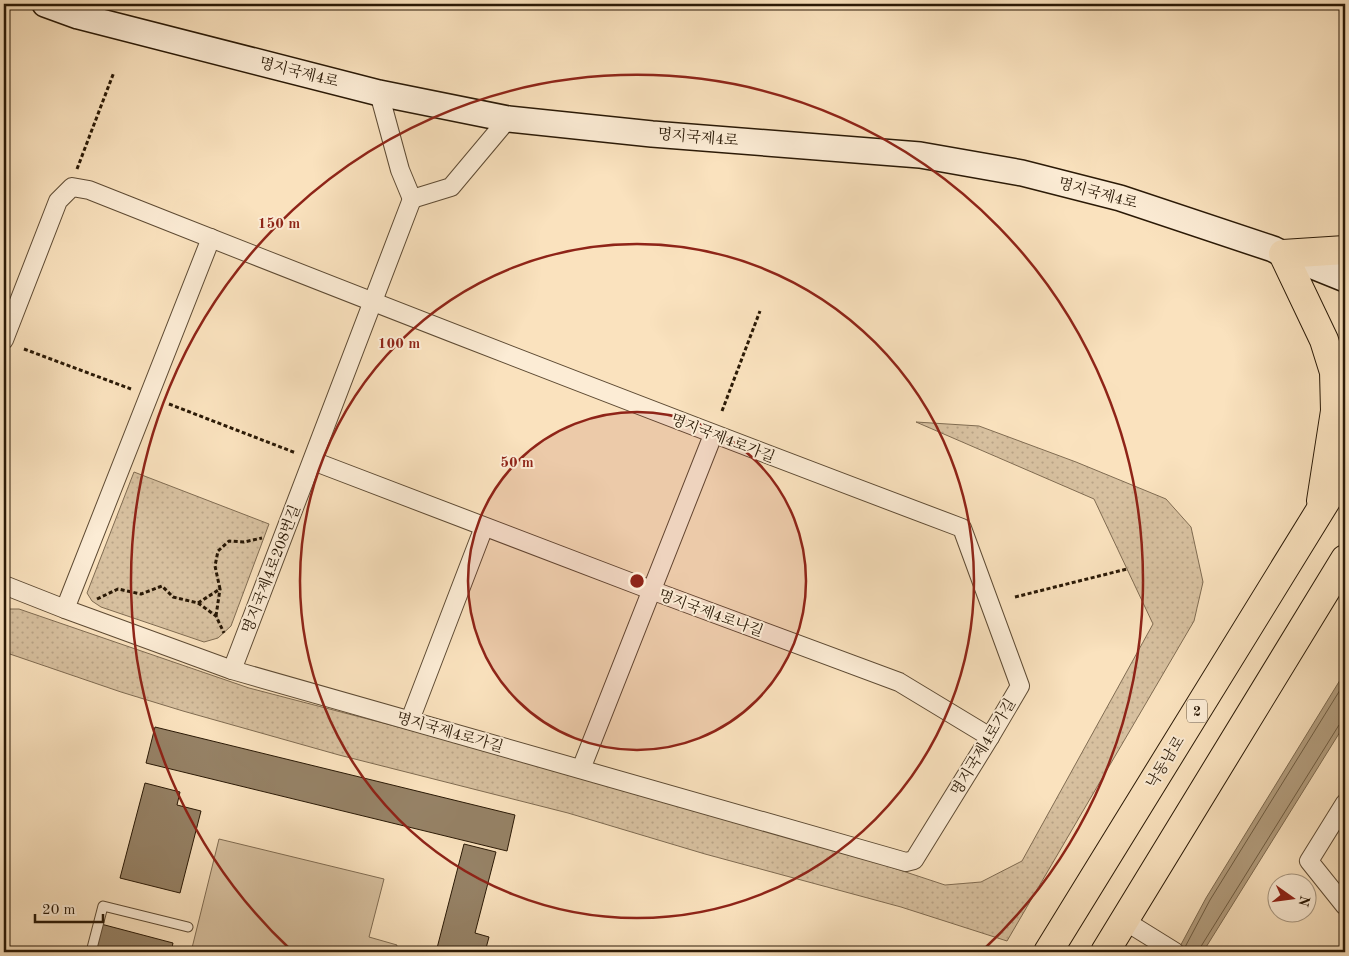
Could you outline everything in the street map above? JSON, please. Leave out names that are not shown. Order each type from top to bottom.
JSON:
[{"type":"main road","name":"명지국제4로","points":[[46,4],[78,16],[379,93],[508,119],[662,134],[920,155],[1022,173],[1120,198],[1273,249],[1345,279]]},
{"type":"main road","points":[[1320,512],[1336,411],[1334,372],[1324,340],[1283,254],[1345,250]]},
{"type":"main road","name":"낙동남로","points":[[1048,952],[1345,470]]},
{"type":"main road","points":[[1105,952],[1345,559]]},
{"type":"street","points":[[379,93],[400,170],[412,199],[451,187],[508,119]]},
{"type":"street","points":[[4,340],[58,201],[72,187],[89,190],[372,302]]},
{"type":"street","name":"명지국제4로208번길","points":[[232,670],[306,458],[372,302],[412,199]]},
{"type":"street","points":[[65,609],[211,238]]},
{"type":"street","name":"명지국제4로가길","points":[[232,670],[906,862],[914,860],[1020,686],[962,528],[713,435],[372,302]]},
{"type":"street","points":[[581,769],[713,435]]},
{"type":"street","name":"명지국제4로나길","points":[[306,458],[484,527],[899,682],[990,737]]},
{"type":"street","points":[[410,720],[484,527]]},
{"type":"street","points":[[4,585],[232,670]]},
{"type":"street","points":[[1345,803],[1309,861],[1345,906]]},
{"type":"street","points":[[1125,921],[1170,949]]},
{"type":"lane","points":[[91,952],[103,906],[188,927]]},
{"type":"path","points":[[77,169],[114,72]]},
{"type":"path","points":[[722,411],[760,312]]},
{"type":"path","points":[[24,348],[136,391]]},
{"type":"path","points":[[169,404],[306,458]]},
{"type":"path","points":[[216,616],[220,589],[215,566],[218,551],[230,540],[244,542],[265,537]]},
{"type":"path","points":[[1015,598],[1127,569]]},
{"type":"path","points":[[92,602],[118,589],[141,594],[162,586],[173,597],[198,603],[216,616],[224,633]]},
{"type":"path","points":[[198,603],[220,589]]},
{"type":"shaded area","points":[[916,422],[979,426],[1076,462],[1166,499],[1191,527],[1203,582],[1194,621],[1007,941],[901,907],[705,854],[568,813],[339,755],[183,711],[4,652],[4,609],[19,609],[249,688],[452,741],[833,848],[945,885],[981,882],[1022,861],[1153,624],[1094,499]]},
{"type":"shaded area","points":[[134,472],[269,524],[231,626],[218,638],[204,642],[101,607],[92,601],[87,593]]},
{"type":"shaded area","points":[[219,839],[384,879],[369,937],[397,945],[395,952],[191,952]]},
{"type":"water","points":[[1345,672],[1345,724],[1203,952],[1177,952],[1206,898]]},
{"type":"building","points":[[155,727],[515,815],[507,851],[146,763]]},
{"type":"building","points":[[145,783],[180,792],[177,805],[201,811],[180,893],[120,878]]},
{"type":"building","points":[[464,844],[496,852],[475,933],[489,937],[485,952],[436,952]]},
{"type":"building","points":[[101,924],[173,943],[171,952],[94,952]]}]
